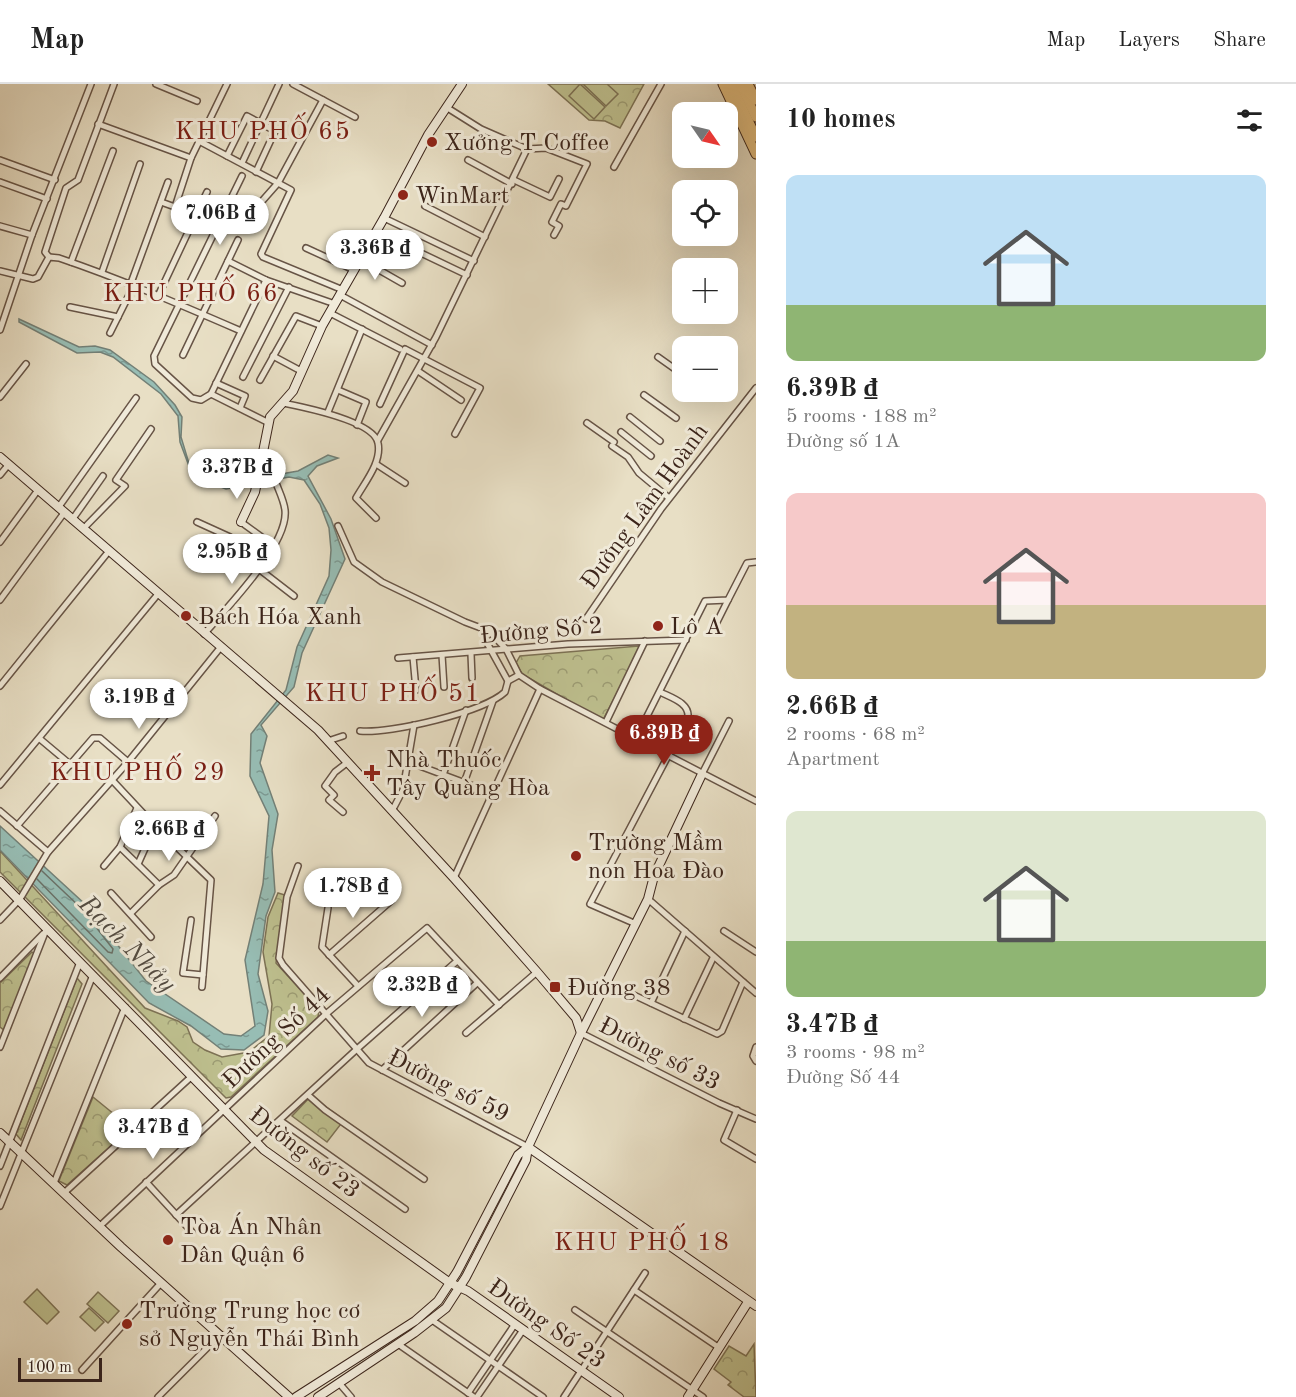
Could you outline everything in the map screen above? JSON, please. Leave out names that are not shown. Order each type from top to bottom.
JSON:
[{"type":"main road","points":[[723,84],[756,154]]},
{"type":"main road","points":[[731,84],[756,137]]},
{"type":"main road","points":[[740,84],[756,117]]},
{"type":"main road","points":[[748,84],[756,100]]},
{"type":"street","points":[[0,329],[91,84]]},
{"type":"street","points":[[114,84],[78,180],[66,188],[45,252],[49,257],[71,262],[131,283],[177,306],[241,331]]},
{"type":"street","points":[[156,84],[196,101]]},
{"type":"street","points":[[160,202],[175,207],[191,158],[227,84]]},
{"type":"street","points":[[242,163],[279,84]]},
{"type":"street","points":[[293,84],[355,117]]},
{"type":"street","points":[[310,92],[315,84]]},
{"type":"street","points":[[274,546],[241,522],[256,485],[267,422],[293,391],[322,326],[377,232],[428,135],[462,84]]},
{"type":"street","points":[[614,167],[661,84]]},
{"type":"street","points":[[263,200],[278,183],[323,100]]},
{"type":"street","points":[[446,107],[481,129],[527,149],[546,148],[587,164],[566,206],[561,204],[552,222],[559,226],[555,235]]},
{"type":"street","points":[[227,156],[247,116],[261,123],[275,131],[256,172]]},
{"type":"street","points":[[98,124],[191,158]]},
{"type":"street","points":[[199,141],[291,189],[261,254],[342,292],[432,345]]},
{"type":"street","points":[[376,518],[356,500],[376,464],[378,440],[425,359],[468,276],[527,149]]},
{"type":"street","points":[[71,262],[113,151]]},
{"type":"street","points":[[0,160],[55,180]]},
{"type":"street","points":[[468,160],[550,197],[559,179]]},
{"type":"street","points":[[102,272],[140,164]]},
{"type":"street","points":[[242,176],[177,306],[154,359],[175,382],[197,400],[211,394],[266,280]]},
{"type":"street","points":[[0,182],[47,199]]},
{"type":"street","points":[[110,333],[129,295],[131,283],[168,182]]},
{"type":"street","points":[[158,296],[207,192]]},
{"type":"street","points":[[425,206],[485,237]]},
{"type":"street","points":[[384,219],[474,261]]},
{"type":"street","points":[[0,226],[33,235]]},
{"type":"street","points":[[377,232],[468,276]]},
{"type":"street","points":[[183,355],[238,240]]},
{"type":"street","points":[[306,248],[354,270]]},
{"type":"street","points":[[0,271],[33,279],[38,277],[49,257]]},
{"type":"street","points":[[360,259],[402,283]]},
{"type":"street","points":[[228,261],[266,280],[335,304]]},
{"type":"street","points":[[243,377],[289,287]]},
{"type":"street","points":[[70,307],[118,317]]},
{"type":"street","points":[[330,313],[400,349]]},
{"type":"street","points":[[260,381],[294,319],[300,317],[322,326]]},
{"type":"street","points":[[328,412],[362,329]]},
{"type":"street","points":[[380,404],[405,349],[480,388],[455,434]]},
{"type":"street","points":[[273,356],[301,371]]},
{"type":"street","points":[[658,357],[672,367]]},
{"type":"street","points":[[0,397],[26,364]]},
{"type":"street","points":[[418,371],[461,400]]},
{"type":"street","points":[[216,382],[244,396],[240,408]]},
{"type":"street","name":"Đường Lâm Hoành","points":[[586,619],[612,577],[669,498],[756,388]]},
{"type":"street","points":[[338,390],[366,402],[357,425]]},
{"type":"street","points":[[211,394],[267,422]]},
{"type":"street","points":[[644,395],[676,418]]},
{"type":"street","points":[[0,600],[136,398]]},
{"type":"street","points":[[283,403],[328,412],[370,430],[378,440]]},
{"type":"street","points":[[630,417],[660,441]]},
{"type":"street","points":[[587,423],[628,457],[639,473],[669,498]]},
{"type":"street","points":[[83,529],[125,486],[116,480],[151,429]]},
{"type":"street","points":[[621,432],[651,456]]},
{"type":"street","points":[[0,457],[295,710],[328,741],[537,972],[576,1018],[581,1033]]},
{"type":"street","points":[[0,475],[9,464]]},
{"type":"street","points":[[376,464],[405,483]]},
{"type":"street","points":[[72,520],[103,476]]},
{"type":"street","points":[[204,634],[259,569],[274,546],[285,512],[276,483]]},
{"type":"street","points":[[0,542],[38,490]]},
{"type":"street","points":[[196,522],[231,537]]},
{"type":"street","points":[[338,526],[354,562],[382,582],[498,637],[519,675],[540,689],[756,801]]},
{"type":"street","points":[[0,686],[109,551]]},
{"type":"street","points":[[712,632],[747,563],[756,562]]},
{"type":"street","points":[[259,569],[294,596]]},
{"type":"street","points":[[0,785],[158,594]]},
{"type":"street","points":[[636,738],[705,601],[728,600]]},
{"type":"street","points":[[360,731],[375,732],[414,725],[493,701],[506,692],[508,681],[491,651],[483,629]]},
{"type":"street","name":"Đường Số 2","points":[[398,658],[471,654],[506,649],[686,640]]},
{"type":"street","points":[[606,722],[645,641]]},
{"type":"street","points":[[0,920],[20,899],[46,854],[128,762],[220,648]]},
{"type":"street","points":[[471,654],[472,678]]},
{"type":"street","points":[[442,656],[444,687]]},
{"type":"street","points":[[413,657],[416,690]]},
{"type":"street","points":[[508,681],[519,675]]},
{"type":"street","points":[[454,878],[540,689]]},
{"type":"street","points":[[636,924],[590,904],[689,712],[685,705],[660,692]]},
{"type":"street","points":[[464,783],[493,701]]},
{"type":"street","points":[[443,775],[466,710]]},
{"type":"street","points":[[318,1397],[432,1320],[446,1308],[460,1288],[526,1160],[528,1147],[581,1033],[648,899],[654,876],[729,721]]},
{"type":"street","points":[[392,811],[404,790],[414,725]]},
{"type":"street","points":[[328,741],[343,736]]},
{"type":"street","points":[[17,826],[97,737],[128,762]]},
{"type":"street","points":[[40,739],[71,765]]},
{"type":"street","points":[[343,812],[329,800],[334,795],[325,786],[335,772],[348,762]]},
{"type":"street","points":[[409,762],[476,787]]},
{"type":"street","points":[[112,780],[186,858],[211,880],[202,987]]},
{"type":"street","points":[[104,866],[120,847],[137,808]]},
{"type":"street","points":[[0,811],[46,854]]},
{"type":"street","points":[[131,913],[159,885],[174,874],[215,816]]},
{"type":"street","points":[[138,864],[155,826]]},
{"type":"street","points":[[120,847],[159,885]]},
{"type":"street","name":"Đường số 59","points":[[298,866],[287,897],[279,958],[369,1064],[528,1147]]},
{"type":"street","name":"Đường số 23","points":[[0,881],[20,899],[46,930],[125,1007],[223,1111],[274,1159],[450,1283]]},
{"type":"street","points":[[111,893],[151,937]]},
{"type":"street","points":[[648,899],[713,958],[756,993]]},
{"type":"street","points":[[329,955],[392,900]]},
{"type":"street","points":[[328,908],[321,941],[329,955],[358,986]]},
{"type":"street","points":[[191,920],[183,973],[203,975]]},
{"type":"street","name":"Đường Số 44","points":[[100,1226],[326,1014],[427,928],[457,961]]},
{"type":"street","points":[[0,978],[46,930]]},
{"type":"street","points":[[0,1047],[46,930]]},
{"type":"street","points":[[651,1003],[685,931]]},
{"type":"street","points":[[724,931],[756,952]]},
{"type":"street","points":[[684,1019],[713,958]]},
{"type":"street","points":[[176,1215],[457,961],[498,1005]]},
{"type":"street","points":[[0,1166],[80,962]]},
{"type":"street","points":[[466,1033],[537,972]]},
{"type":"street","points":[[0,1206],[93,975]]},
{"type":"street","points":[[606,982],[717,1034],[722,1031],[743,982]]},
{"type":"street","points":[[382,1070],[477,983]]},
{"type":"street","points":[[54,1183],[125,1007]]},
{"type":"street","name":"Đường số 33","points":[[581,1033],[719,1103],[756,1119]]},
{"type":"street","points":[[756,1047],[753,1056],[756,1061]]},
{"type":"street","points":[[64,1193],[191,1077]]},
{"type":"street","points":[[308,1095],[325,1110],[424,1179]]},
{"type":"street","points":[[737,1110],[724,1140],[756,1159]]},
{"type":"street","points":[[281,1121],[405,1209]]},
{"type":"street","points":[[0,1133],[288,1397]]},
{"type":"street","points":[[296,1397],[423,1315],[438,1301],[450,1283],[518,1155],[528,1147]]},
{"type":"street","points":[[528,1147],[756,1306]]},
{"type":"street","points":[[146,1182],[192,1232]]},
{"type":"street","points":[[564,1397],[645,1273]]},
{"type":"street","points":[[82,1370],[161,1283]]},
{"type":"street","name":"Đường Số 23","points":[[450,1283],[515,1324],[580,1370],[609,1394],[619,1397]]},
{"type":"street","points":[[634,1290],[718,1347]]},
{"type":"street","points":[[691,1393],[748,1302]]},
{"type":"street","points":[[575,1310],[691,1393],[703,1397]]},
{"type":"street","points":[[432,1320],[543,1397]]},
{"type":"street","points":[[468,1393],[515,1324]]},
{"type":"street","points":[[398,1344],[476,1397],[523,1330]]},
{"type":"street","points":[[158,1397],[220,1335]]},
{"type":"street","points":[[339,1383],[351,1397]]},
{"type":"green space","points":[[548,84],[644,84],[620,128],[605,121],[589,120]]},
{"type":"green space","points":[[580,84],[605,107],[594,119],[569,96]]},
{"type":"green space","points":[[583,84],[607,84],[618,94],[606,106]]},
{"type":"green space","points":[[639,646],[640,649],[604,718],[600,719],[522,674],[516,663],[520,656]]},
{"type":"green space","points":[[0,851],[145,1008],[178,1021],[187,1027],[193,1042],[222,1057],[249,1052],[269,1036],[272,1004],[263,952],[268,917],[278,893],[285,895],[276,963],[319,1010],[318,1017],[231,1097],[226,1098],[0,872]]},
{"type":"green space","points":[[32,952],[35,954],[4,1030],[0,1027],[0,983]]},
{"type":"green space","points":[[455,968],[459,968],[471,985],[447,1007],[433,991]]},
{"type":"green space","points":[[77,978],[82,984],[21,1140],[16,1134]]},
{"type":"green space","points":[[311,1096],[344,1120],[327,1142],[292,1116]]},
{"type":"green space","points":[[93,1097],[131,1128],[67,1185],[59,1181]]},
{"type":"green space","points":[[37,1289],[59,1312],[47,1324],[24,1302]]},
{"type":"green space","points":[[98,1292],[119,1311],[108,1323],[87,1304]]},
{"type":"green space","points":[[89,1308],[104,1322],[95,1331],[80,1317]]},
{"type":"green space","points":[[754,1344],[756,1397],[744,1397],[728,1385],[731,1382],[714,1369],[729,1346],[746,1356]]},
{"type":"water","points":[[19,319],[79,347],[95,346],[110,350],[154,382],[175,405],[182,417],[181,437],[191,470],[202,478],[224,484],[298,471],[328,455],[338,458],[317,466],[308,476],[331,519],[345,559],[302,653],[294,687],[261,725],[267,736],[260,763],[278,814],[272,850],[275,892],[266,916],[258,974],[268,1011],[264,1035],[244,1050],[221,1049],[191,1026],[149,1003],[0,850],[0,826],[86,905],[146,981],[224,1034],[241,1036],[255,1026],[245,960],[263,884],[269,816],[250,776],[251,734],[286,690],[297,647],[329,576],[331,550],[329,528],[320,504],[304,480],[289,477],[226,489],[193,477],[180,442],[178,416],[161,394],[113,357],[100,352],[77,353],[19,322]]},
{"type":"place","name":"Xưởng T Coffee","points":[[432,142]]},
{"type":"place","name":"WinMart","points":[[403,195]]},
{"type":"place","name":"Bách Hóa Xanh","points":[[186,616]]},
{"type":"place","name":"Lô A","points":[[658,626]]},
{"type":"place","name":"Nhà Thuốc Tây Quàng Hòa","points":[[372,773]]},
{"type":"place","name":"Trường Mầm non Hoa Đào","points":[[576,856]]},
{"type":"place","name":"Đường 38","points":[[555,987]]},
{"type":"place","name":"Tòa Án Nhân Dân Quận 6","points":[[168,1240]]},
{"type":"place","name":"Trường Trung học cơ sở Nguyễn Thái Bình","points":[[127,1324]]},
{"type":"district","name":"KHU PHỐ 65","points":[[263,130]]},
{"type":"district","name":"KHU PHỐ 66","points":[[191,292]]},
{"type":"district","name":"KHU PHỐ 51","points":[[393,692]]},
{"type":"district","name":"KHU PHỐ 29","points":[[138,771]]},
{"type":"district","name":"KHU PHỐ 18","points":[[642,1241]]},
{"type":"water label","name":"Rạch Nhảy","points":[[128,943]]}]
